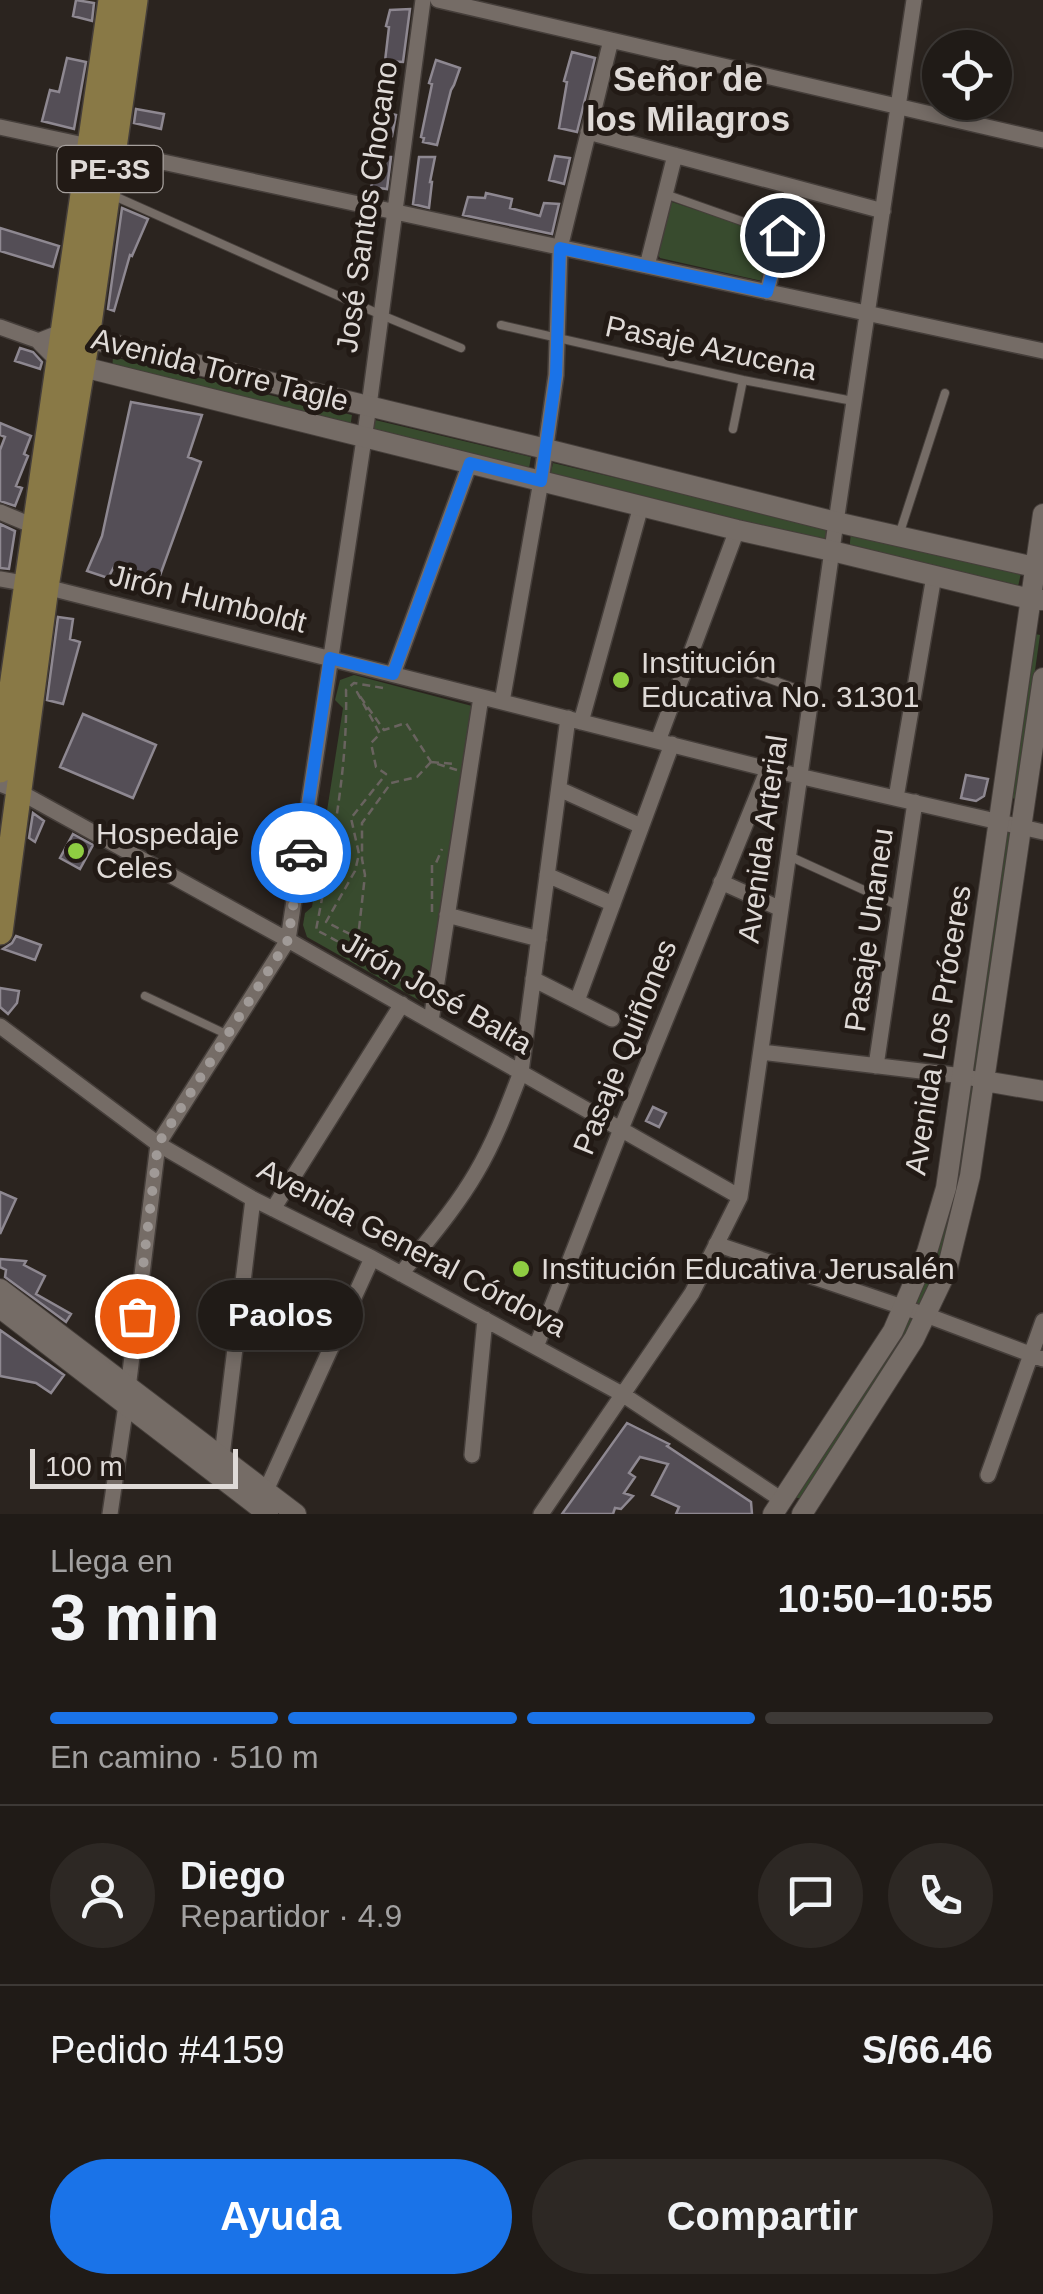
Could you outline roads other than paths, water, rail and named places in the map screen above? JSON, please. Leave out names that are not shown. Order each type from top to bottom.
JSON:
[{"type":"main road","name":"PE-3S","points":[[65,338],[106,192],[101,149],[112,0]]},
{"type":"main road","name":"PE-3S","points":[[0,932],[9,787],[72,364],[65,338],[101,149],[135,0]]},
{"type":"main road","name":"PE-3S","points":[[0,770],[37,585],[36,527],[72,364]]},
{"type":"street","name":"José Santos Chocano","points":[[110,1514],[158,1144],[288,940],[369,406],[423,0]]},
{"type":"street","points":[[438,0],[1043,140]]},
{"type":"street","name":"Avenida Arterial","points":[[541,1514],[692,1293],[740,1197],[914,0]]},
{"type":"street","points":[[502,702],[556,375],[560,248],[611,40]]},
{"type":"street","points":[[0,127],[1043,351]]},
{"type":"street","points":[[588,132],[883,211]]},
{"type":"street","points":[[646,266],[675,155]]},
{"type":"street","points":[[767,292],[794,187]]},
{"type":"street","points":[[0,327],[65,338]]},
{"type":"street","name":"Avenida Torre Tagle","points":[[65,338],[369,406],[1039,568]]},
{"type":"street","name":"Avenida Torre Tagle","points":[[72,364],[738,530],[1037,600]]},
{"type":"street","points":[[390,682],[470,463]]},
{"type":"street","points":[[401,1274],[476,1172],[521,1072],[558,789],[574,720],[641,506]]},
{"type":"street","points":[[0,512],[36,527]]},
{"type":"street","name":"Avenida Los Próceres","points":[[778,1507],[892,1331],[927,1252],[946,1188],[1037,600],[1043,514]]},
{"type":"street","points":[[577,1001],[642,826],[665,743],[738,530]]},
{"type":"street","points":[[896,798],[934,576]]},
{"type":"street","name":"Jirón Humboldt","points":[[0,579],[330,658],[390,682],[481,696],[768,769],[1043,832]]},
{"type":"street","name":"Avenida Los Próceres","points":[[802,1514],[914,1339],[947,1270],[970,1176],[1043,678]]},
{"type":"street","points":[[431,1021],[440,919],[481,696]]},
{"type":"street","name":"Pasaje Quiñones","points":[[536,1347],[768,769]]},
{"type":"street","name":"Jirón José Balta","points":[[9,787],[288,940],[740,1197]]},
{"type":"street","points":[[558,789],[642,826]]},
{"type":"street","name":"Pasaje Unaneu","points":[[876,1066],[915,802]]},
{"type":"street","points":[[547,875],[612,904]]},
{"type":"street","points":[[721,882],[781,908]]},
{"type":"street","points":[[440,919],[538,939]]},
{"type":"street","points":[[533,979],[612,1019]]},
{"type":"street","points":[[273,1210],[402,1004]]},
{"type":"street","name":"Avenida General Córdova","points":[[0,1026],[158,1144],[252,1199],[372,1258],[622,1394],[778,1507],[802,1514]]},
{"type":"street","points":[[761,1052],[962,1076],[1043,1091]]},
{"type":"street","points":[[222,1456],[252,1199]]},
{"type":"street","points":[[716,1244],[1037,1357]]},
{"type":"street","points":[[262,1507],[372,1258]]},
{"type":"street","points":[[0,1288],[262,1507],[296,1514]]},
{"type":"street","points":[[0,1308],[222,1456],[262,1507]]},
{"type":"street","points":[[472,1455],[485,1319]]},
{"type":"street","points":[[988,1475],[1037,1357],[1043,1321]]},
{"type":"lane","points":[[106,192],[461,348]]},
{"type":"lane","points":[[665,194],[782,235]]},
{"type":"lane","name":"Pasaje Azucena","points":[[501,325],[854,402]]},
{"type":"lane","points":[[733,428],[743,380]]},
{"type":"lane","points":[[898,536],[945,393]]},
{"type":"lane","points":[[745,670],[812,694]]},
{"type":"lane","points":[[790,856],[900,907]]},
{"type":"lane","points":[[144,996],[228,1035]]},
{"type":"place","name":"Institución Educativa No. 31301","points":[[621,680]]},
{"type":"place","name":"Hospedaje Celes","points":[[76,851]]},
{"type":"place","name":"Institución Educativa Jerusalén","points":[[521,1269]]},
{"type":"place","name":"Paolos","points":[[137,1316]]},
{"type":"district","name":"Señor de los Milagros","points":[[688,99]]}]
